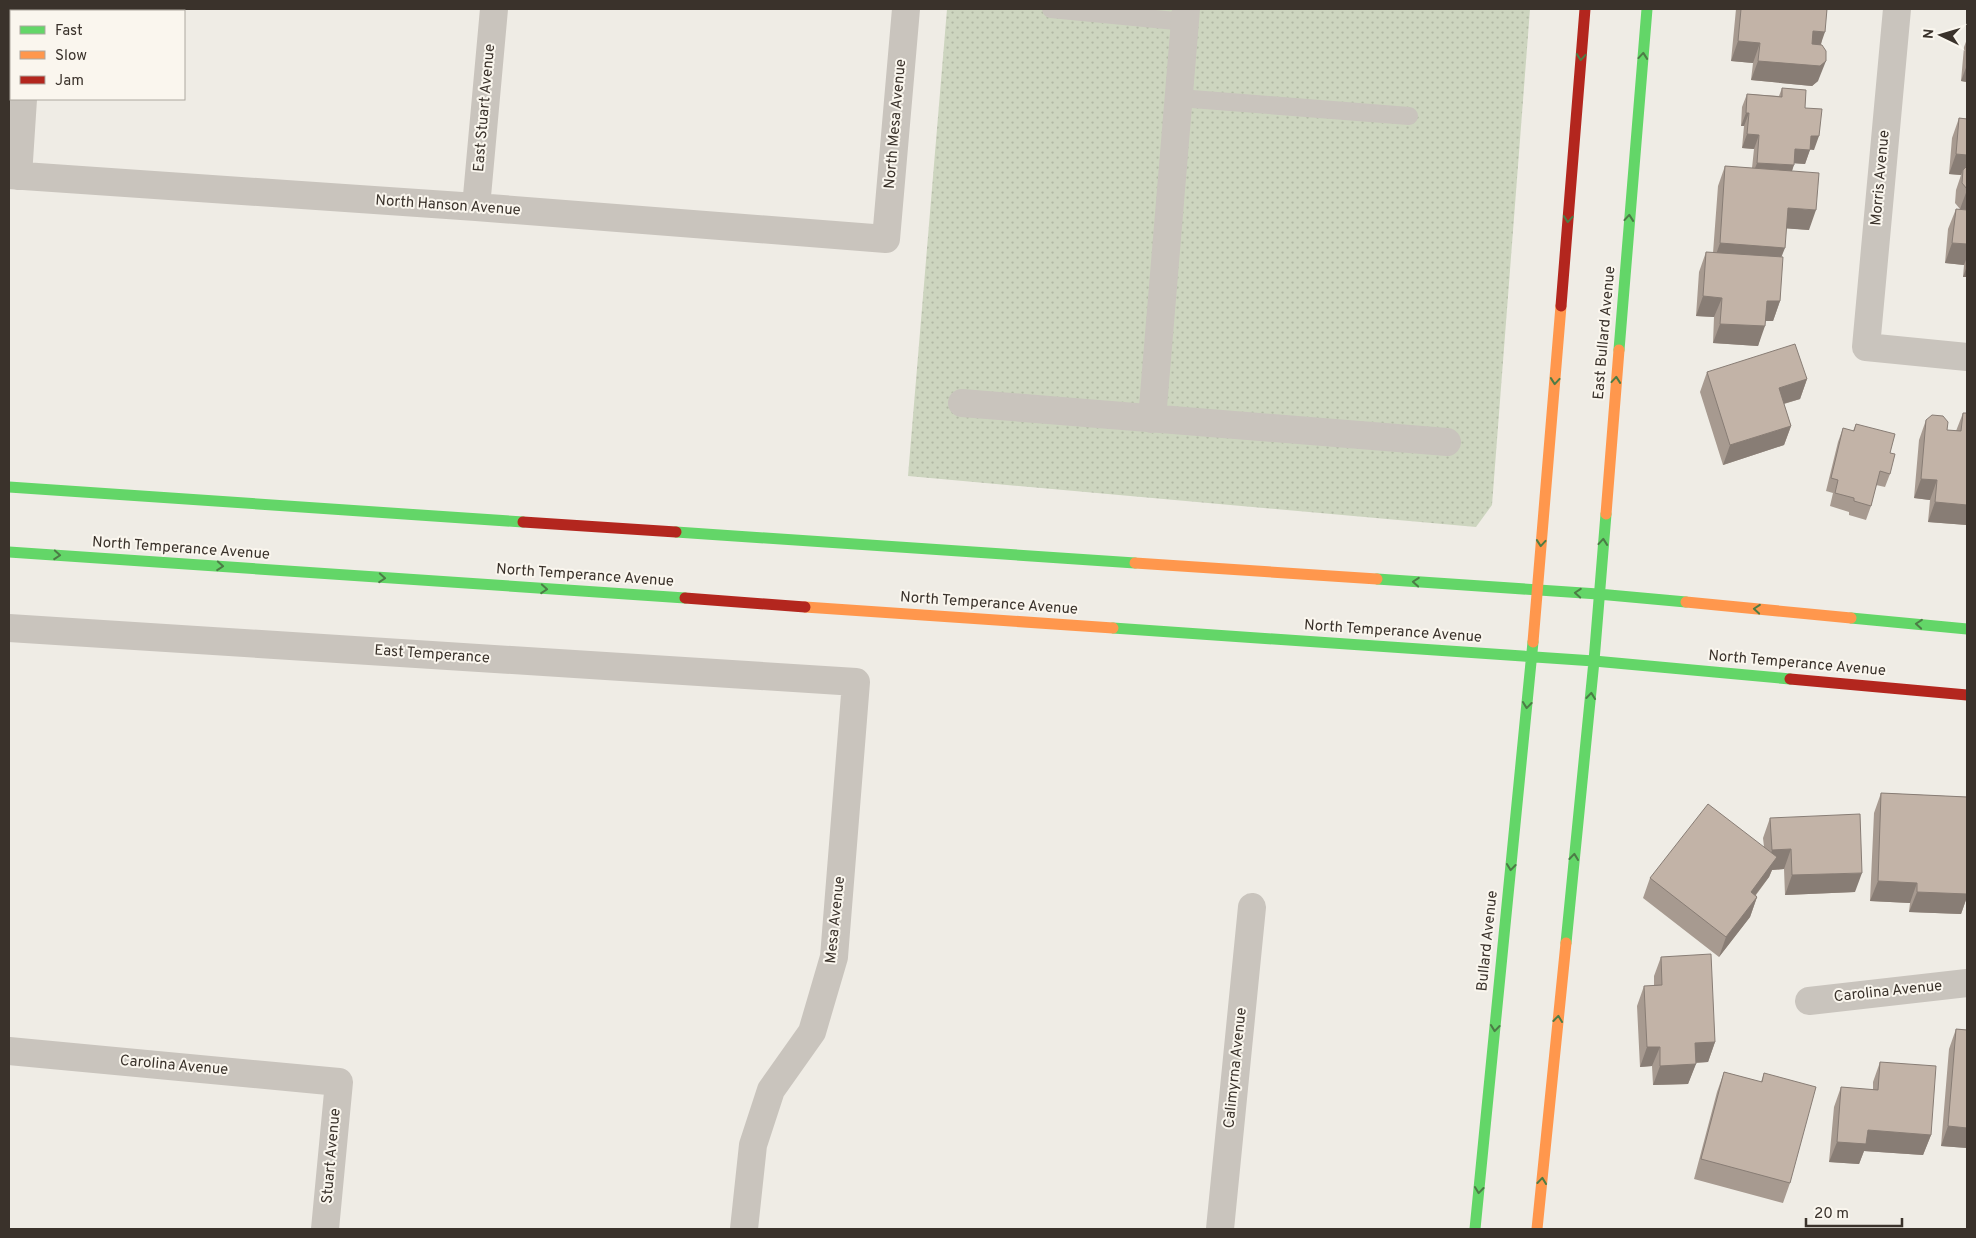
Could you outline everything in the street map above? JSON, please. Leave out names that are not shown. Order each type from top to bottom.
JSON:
[{"type":"main road","points":[[1532,656],[1585,9]]},
{"type":"main road","name":"East Bullard Avenue","points":[[1594,660],[1646,9]]},
{"type":"main road","points":[[9,487],[1598,594],[1967,629]]},
{"type":"main road","name":"North Temperance Avenue","points":[[9,552],[1594,660],[1967,695]]},
{"type":"main road","name":"Bullard Avenue","points":[[1475,1229],[1532,656]]},
{"type":"main road","points":[[1537,1229],[1594,660]]},
{"type":"street","name":"East Stuart Avenue","points":[[476,207],[494,9]]},
{"type":"street","name":"North Mesa Avenue","points":[[886,239],[906,9]]},
{"type":"street","name":"Morris Avenue","points":[[1897,9],[1866,348],[1967,357]]},
{"type":"street","points":[[1152,419],[1186,15]]},
{"type":"street","points":[[13,175],[23,100]]},
{"type":"street","name":"North Hanson Avenue","points":[[13,175],[476,207],[886,239]]},
{"type":"street","points":[[962,403],[1447,442]]},
{"type":"street","name":"East Temperance","points":[[9,628],[856,682]]},
{"type":"street","name":"Mesa Avenue","points":[[744,1229],[753,1145],[771,1090],[812,1032],[834,957],[856,682]]},
{"type":"street","name":"Calimyrna Avenue","points":[[1220,1229],[1252,906]]},
{"type":"street","name":"Carolina Avenue","points":[[1809,1001],[1967,984]]},
{"type":"street","name":"Carolina Avenue","points":[[9,1051],[339,1082]]},
{"type":"street","name":"Stuart Avenue","points":[[324,1229],[339,1082]]},
{"type":"lane","points":[[1052,9],[1186,15]]},
{"type":"lane","points":[[1179,98],[1409,116]]},
{"type":"green space","points":[[947,9],[1530,9],[1492,505],[1476,527],[908,476]]},
{"type":"building","points":[[1741,9],[1827,9],[1825,32],[1813,31],[1812,44],[1822,45],[1826,51],[1826,61],[1820,66],[1758,61],[1760,43],[1738,41]]},
{"type":"building","points":[[1782,88],[1806,90],[1805,108],[1822,109],[1819,136],[1811,136],[1810,150],[1795,149],[1794,165],[1757,163],[1759,135],[1747,134],[1749,113],[1746,113],[1747,94],[1782,97]]},
{"type":"building","points":[[1959,118],[1967,119],[1967,155],[1956,154]]},
{"type":"building","points":[[1725,166],[1819,173],[1816,210],[1788,208],[1785,248],[1720,243]]},
{"type":"building","points":[[1967,166],[1967,189],[1962,183],[1963,170]]},
{"type":"building","points":[[1956,209],[1967,210],[1967,244],[1952,243]]},
{"type":"building","points":[[1706,252],[1783,257],[1780,301],[1767,301],[1765,326],[1720,324],[1722,298],[1703,296]]},
{"type":"building","points":[[1795,344],[1807,379],[1779,388],[1791,426],[1730,445],[1707,372]]},
{"type":"building","points":[[1963,413],[1967,413],[1967,505],[1935,502],[1937,480],[1921,479],[1926,420],[1932,415],[1943,416],[1948,422],[1947,430],[1961,431]]},
{"type":"building","points":[[1856,424],[1895,434],[1890,453],[1895,454],[1890,474],[1880,471],[1871,506],[1854,501],[1854,498],[1835,493],[1838,480],[1831,478],[1843,428],[1854,431]]},
{"type":"building","points":[[1881,793],[1967,797],[1967,894],[1917,892],[1917,883],[1878,881]]},
{"type":"building","points":[[1708,804],[1777,857],[1751,892],[1757,897],[1726,937],[1650,878]]},
{"type":"building","points":[[1860,814],[1862,873],[1792,875],[1791,849],[1772,850],[1770,818]]},
{"type":"building","points":[[1711,954],[1715,1042],[1695,1043],[1696,1064],[1660,1066],[1660,1047],[1647,1047],[1644,986],[1662,985],[1661,957]]},
{"type":"building","points":[[1956,1029],[1967,1030],[1967,1128],[1948,1126]]},
{"type":"building","points":[[1880,1062],[1936,1066],[1931,1135],[1868,1130],[1866,1144],[1837,1142],[1841,1087],[1878,1090]]},
{"type":"building","points":[[1724,1072],[1762,1082],[1764,1073],[1816,1087],[1790,1183],[1701,1159]]},
{"type":"traffic: fast","points":[[1619,350],[1647,9]]},
{"type":"traffic: fast","points":[[9,487],[523,522]]},
{"type":"traffic: fast","points":[[1566,943],[1594,661],[1606,514]]},
{"type":"traffic: fast","points":[[676,532],[1135,563]]},
{"type":"traffic: fast","points":[[9,552],[685,598]]},
{"type":"traffic: fast","points":[[1377,579],[1686,602]]},
{"type":"traffic: fast","points":[[1851,618],[1967,629]]},
{"type":"traffic: fast","points":[[1113,628],[1594,661],[1790,679]]},
{"type":"traffic: fast","points":[[1475,1229],[1533,642]]},
{"type":"traffic: slow","points":[[1533,642],[1561,306]]},
{"type":"traffic: slow","points":[[1606,514],[1619,350]]},
{"type":"traffic: slow","points":[[1135,563],[1377,579]]},
{"type":"traffic: slow","points":[[1686,602],[1851,618]]},
{"type":"traffic: slow","points":[[805,607],[1113,628]]},
{"type":"traffic: slow","points":[[1537,1229],[1566,943]]},
{"type":"traffic: jam","points":[[1561,306],[1585,9]]},
{"type":"traffic: jam","points":[[523,522],[676,532]]},
{"type":"traffic: jam","points":[[685,598],[805,607]]},
{"type":"traffic: jam","points":[[1790,679],[1967,695]]}]
